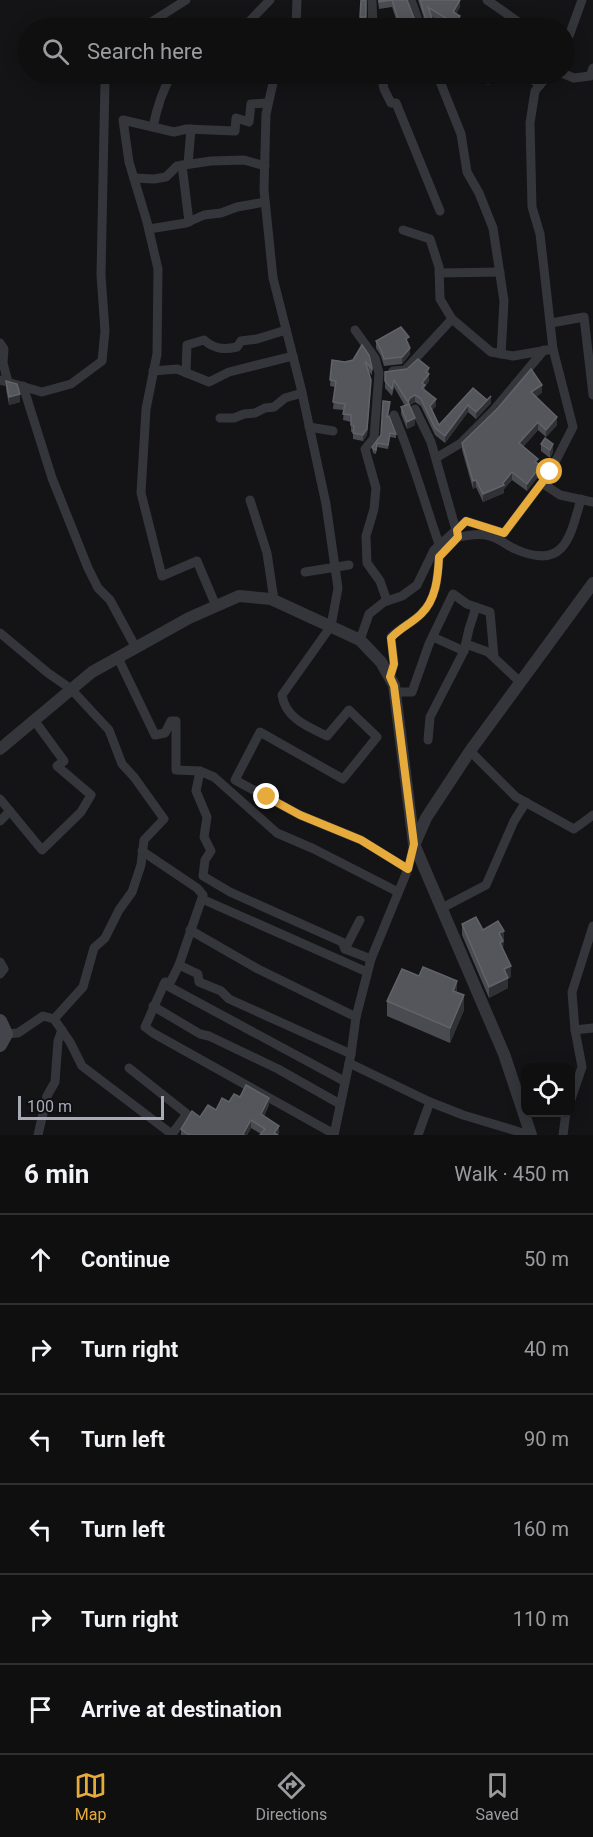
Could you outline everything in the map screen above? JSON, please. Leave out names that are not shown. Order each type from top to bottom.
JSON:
[{"type":"street","points":[[158,18],[186,0]]},
{"type":"street","points":[[253,18],[270,0]]},
{"type":"street","points":[[296,18],[297,0]]},
{"type":"street","points":[[372,0],[373,18]]},
{"type":"street","points":[[411,0],[417,18]]},
{"type":"street","points":[[487,0],[513,18]]},
{"type":"street","points":[[575,18],[580,1]]},
{"type":"street","points":[[575,78],[590,76],[593,68]]},
{"type":"street","points":[[0,343],[4,350],[4,381],[42,392],[71,384],[102,361],[105,317],[101,275],[105,84]]},
{"type":"street","points":[[153,127],[156,109],[167,84]]},
{"type":"street","points":[[273,84],[268,103],[265,202],[273,278],[302,393],[326,504],[338,588],[331,626],[282,695],[283,707],[301,724],[327,736],[349,710],[376,737],[343,779],[260,732],[235,780],[300,815],[361,840],[408,869]]},
{"type":"street","points":[[383,84],[391,104],[396,103],[440,211]]},
{"type":"street","points":[[441,84],[461,134],[467,172],[479,193],[493,228],[504,301],[501,354]]},
{"type":"street","points":[[390,677],[394,664],[391,638],[402,626],[421,614],[433,595],[438,577],[439,557],[466,521],[504,533],[550,472],[573,427],[548,350],[551,323],[540,234],[532,207],[530,123],[535,92],[540,85]]},
{"type":"street","points":[[216,606],[197,561],[162,576],[141,493],[146,409],[157,354],[158,269],[134,178],[123,120],[174,132],[191,129],[235,131],[236,118],[249,122],[251,104],[268,103]]},
{"type":"street","points":[[189,222],[185,164],[191,129]]},
{"type":"street","points":[[134,178],[166,177],[177,166],[185,164],[244,160],[265,166]]},
{"type":"street","points":[[149,229],[189,222],[204,215],[265,202]]},
{"type":"street","points":[[403,230],[430,239],[439,273],[440,299],[452,319],[491,352],[513,356],[548,350]]},
{"type":"street","points":[[439,273],[500,272]]},
{"type":"street","points":[[551,323],[584,317],[593,395]]},
{"type":"street","points":[[379,373],[405,370],[452,319]]},
{"type":"street","points":[[186,373],[187,345],[204,340],[210,345],[226,350],[237,347],[241,341],[257,339],[286,330]]},
{"type":"street","points":[[355,330],[375,358],[379,373],[374,438],[365,449],[376,488],[374,509],[366,536],[367,563],[380,581],[387,601]]},
{"type":"street","points":[[436,458],[461,443],[548,350]]},
{"type":"street","points":[[153,371],[177,369],[210,382],[229,372],[293,356]]},
{"type":"street","points":[[23,386],[52,478],[88,568],[98,588],[110,600],[136,648]]},
{"type":"street","points":[[220,418],[234,418],[255,413],[274,407],[285,398],[302,393]]},
{"type":"street","points":[[415,409],[431,442],[457,533]]},
{"type":"street","points":[[394,415],[412,459],[418,484],[439,544]]},
{"type":"street","points":[[309,427],[333,431]]},
{"type":"street","points":[[542,483],[560,495],[593,502]]},
{"type":"street","points":[[360,640],[369,614],[387,601],[402,597],[417,585],[439,544],[457,533],[483,534],[500,539],[513,549],[549,557],[562,549],[581,499]]},
{"type":"street","points":[[250,500],[267,553],[274,600]]},
{"type":"street","points":[[305,573],[349,565]]},
{"type":"street","points":[[142,851],[197,888],[203,896],[179,965],[170,983],[165,982],[145,1027],[334,1135],[356,1017],[367,972],[408,869],[414,844],[426,818],[470,751],[593,583]]},
{"type":"street","points":[[395,692],[412,692],[433,637],[453,594],[467,604],[490,612],[494,657]]},
{"type":"street","points":[[0,749],[92,672],[189,618],[239,596],[274,600],[360,640],[381,662],[390,677],[395,692],[414,844],[504,1054],[531,1135],[463,1115],[430,1102],[350,1058],[229,999],[221,991],[199,982],[198,974],[179,965]]},
{"type":"street","points":[[428,740],[430,717],[465,648],[476,607]]},
{"type":"street","points":[[0,633],[71,689],[109,730],[122,764],[164,819],[144,840],[141,865],[132,892],[105,938],[94,948],[83,987],[54,1019]]},
{"type":"street","points":[[433,637],[465,648],[488,652],[520,683]]},
{"type":"street","points":[[118,658],[155,735],[165,733],[171,721],[176,721],[176,770],[201,771],[214,777],[277,833],[314,849],[398,892]]},
{"type":"street","points":[[0,799],[42,850],[81,812],[91,795],[57,766],[64,761],[34,720]]},
{"type":"street","points":[[470,751],[516,797],[574,829],[593,815]]},
{"type":"street","points":[[201,771],[196,791],[207,817],[204,837],[211,851],[205,860],[203,876],[230,892],[342,942],[345,949],[371,959]]},
{"type":"street","points":[[442,908],[486,885],[514,820],[526,802]]},
{"type":"street","points":[[0,821],[9,811]]},
{"type":"street","points":[[202,899],[367,972]]},
{"type":"street","points":[[345,949],[360,920]]},
{"type":"street","points":[[575,1087],[582,1066],[574,1030],[572,992],[593,926]]},
{"type":"street","points":[[190,930],[258,969],[356,1017]]},
{"type":"street","points":[[0,962],[4,969],[0,974]]},
{"type":"street","points":[[164,984],[344,1081]]},
{"type":"street","points":[[153,1006],[200,1034],[209,1036],[278,1069],[340,1104]]},
{"type":"street","points":[[2,1034],[18,1033],[43,1016],[54,1019],[82,1066],[172,1135],[188,1114],[129,1068]]},
{"type":"street","points":[[574,1030],[593,1028]]},
{"type":"street","points":[[38,1135],[47,1096],[55,1082],[58,1041],[62,1030]]},
{"type":"street","points":[[418,1135],[430,1102]]},
{"type":"street","points":[[562,1135],[565,1117]]},
{"type":"building","points":[[361,0],[366,0],[366,17],[360,17]]},
{"type":"building","points":[[392,0],[407,0],[414,18],[398,18]]},
{"type":"building","points":[[420,0],[460,0],[453,12],[460,16],[459,18],[445,18],[428,7],[432,18],[425,18]]},
{"type":"building","points":[[401,327],[409,337],[406,339],[410,348],[402,357],[384,359],[376,341]]},
{"type":"building","points":[[362,345],[369,355],[372,367],[372,369],[365,361],[371,380],[367,429],[363,435],[353,433],[351,415],[343,414],[345,404],[333,402],[336,381],[330,380],[332,360],[345,362],[353,360]]},
{"type":"building","points":[[418,359],[429,368],[426,372],[429,374],[422,383],[425,385],[422,388],[436,399],[430,406],[439,425],[473,388],[487,400],[491,396],[476,412],[468,405],[445,436],[435,428],[421,399],[415,395],[408,402],[394,380],[392,389],[385,381],[385,372],[407,369]]},
{"type":"building","points":[[531,369],[542,385],[531,392],[557,417],[546,430],[538,422],[519,443],[538,459],[535,462],[541,465],[527,484],[512,472],[503,483],[504,485],[483,494],[476,480],[473,481],[462,443],[498,408]]},
{"type":"building","points":[[6,381],[17,384],[20,394],[9,397]]},
{"type":"building","points":[[383,401],[390,402],[387,417],[389,416],[396,434],[390,433],[388,445],[377,443],[376,450],[372,447],[381,435]]},
{"type":"building","points":[[409,404],[415,418],[407,422],[401,407]]},
{"type":"building","points":[[545,438],[553,444],[550,450],[541,444]]},
{"type":"building","points":[[476,917],[483,930],[498,921],[504,931],[499,933],[503,941],[500,943],[511,966],[504,969],[508,978],[489,987],[462,924]]},
{"type":"building","points":[[423,967],[457,981],[453,991],[464,995],[450,1028],[387,1001],[402,969],[419,976]]},
{"type":"building","points":[[246,1085],[269,1098],[261,1114],[279,1126],[274,1133],[278,1135],[260,1135],[265,1129],[251,1120],[244,1135],[189,1135],[181,1129],[192,1111],[200,1117],[208,1105],[216,1110],[222,1098],[229,1102],[234,1094],[240,1097]]},
{"type":"route","points":[[267,797],[300,815],[361,840],[408,869],[414,844],[394,686],[390,677],[394,664],[391,638],[402,626],[421,614],[433,595],[438,577],[439,557],[458,537],[457,530],[466,521],[504,533],[550,472]]}]
